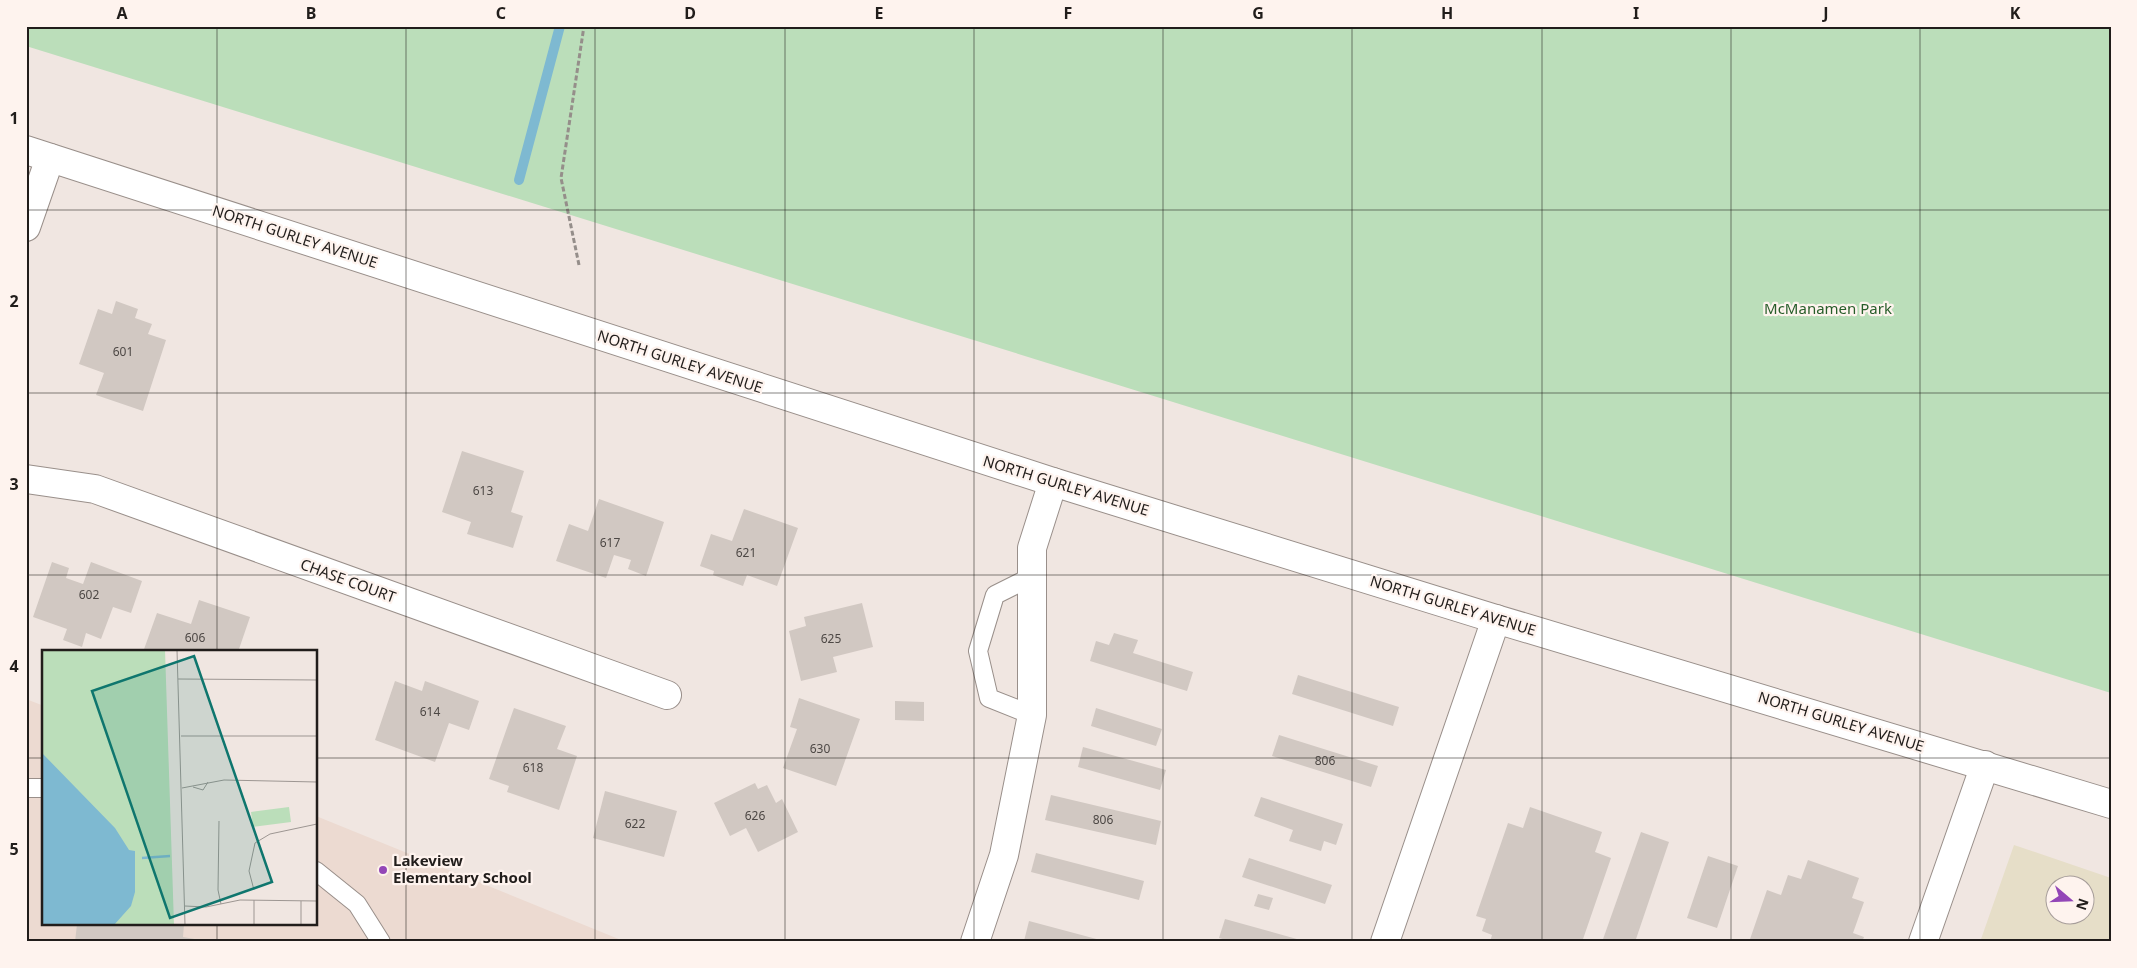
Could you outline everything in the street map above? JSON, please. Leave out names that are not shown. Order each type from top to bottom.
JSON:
[{"type":"street","points":[[26,227],[38,154]]},
{"type":"street","name":"NORTH GURLEY AVENUE","points":[[38,154],[1053,482],[1496,619],[2111,804]]},
{"type":"street","name":"CHASE COURT","points":[[26,479],[95,489],[667,695]]},
{"type":"street","points":[[975,942],[1004,855],[1032,715],[1032,548],[1053,482]]},
{"type":"street","points":[[1385,942],[1496,619]]},
{"type":"street","points":[[1923,942],[1985,765]]},
{"type":"lane","points":[[1032,577],[995,595],[978,651],[989,698],[1032,715]]},
{"type":"lane","points":[[26,788],[42,788]]},
{"type":"lane","points":[[318,874],[358,904],[381,942]]},
{"type":"path","points":[[579,265],[561,178],[584,26]]},
{"type":"shaded area","name":"Lakeview Elementary School","points":[[26,699],[42,705],[42,926],[318,926],[318,817],[626,942],[26,942]]},
{"type":"shaded area","points":[[2014,845],[2111,878],[2111,942],[1980,942]]},
{"type":"green space","name":"McManamen Park","points":[[26,26],[2111,26],[2111,693],[26,46]]},
{"type":"building","points":[[116,301],[138,309],[135,318],[152,324],[148,334],[166,340],[143,411],[96,395],[104,373],[79,364],[98,309],[112,314]]},
{"type":"building","points":[[462,451],[524,471],[511,512],[523,516],[513,548],[467,534],[471,522],[442,512]]},
{"type":"building","points":[[599,499],[664,522],[646,576],[628,569],[631,560],[614,555],[606,578],[556,561],[569,524],[588,531]]},
{"type":"building","points":[[744,509],[798,528],[777,586],[747,575],[743,586],[713,575],[714,571],[700,566],[711,534],[732,541]]},
{"type":"building","points":[[52,562],[69,568],[66,578],[83,584],[91,562],[142,581],[131,613],[113,607],[101,639],[86,633],[82,647],[63,640],[67,629],[33,617]]},
{"type":"building","points":[[199,600],[250,617],[239,650],[144,650],[157,613],[191,624]]},
{"type":"building","points":[[862,603],[873,647],[833,657],[837,672],[801,681],[789,631],[806,626],[804,617]]},
{"type":"building","points":[[1114,633],[1138,640],[1133,653],[1193,672],[1187,691],[1090,661],[1096,641],[1109,645]]},
{"type":"building","points":[[1298,675],[1399,707],[1393,726],[1292,694]]},
{"type":"building","points":[[395,681],[422,691],[425,681],[479,701],[469,730],[449,723],[435,762],[375,740]]},
{"type":"building","points":[[799,698],[860,719],[836,786],[783,768],[797,729],[790,727]]},
{"type":"building","points":[[895,701],[924,702],[924,721],[895,720]]},
{"type":"building","points":[[514,708],[566,726],[557,749],[577,756],[559,810],[507,792],[509,786],[489,779]]},
{"type":"building","points":[[1096,708],[1162,729],[1156,746],[1091,726]]},
{"type":"building","points":[[1279,735],[1378,766],[1371,787],[1272,756]]},
{"type":"building","points":[[1083,747],[1166,770],[1160,790],[1078,767]]},
{"type":"building","points":[[755,783],[758,789],[767,785],[776,803],[782,799],[798,832],[758,852],[746,828],[730,836],[714,803]]},
{"type":"building","points":[[605,791],[677,811],[664,857],[593,838]]},
{"type":"building","points":[[1051,795],[1161,821],[1156,845],[1045,820]]},
{"type":"building","points":[[1261,797],[1343,824],[1336,845],[1324,841],[1321,851],[1289,841],[1293,830],[1254,816]]},
{"type":"building","points":[[1530,807],[1602,832],[1595,852],[1611,858],[1582,942],[1490,942],[1492,935],[1482,931],[1486,919],[1476,916],[1508,823],[1523,828]]},
{"type":"building","points":[[1641,832],[1669,842],[1635,942],[1602,942]]},
{"type":"building","points":[[1036,853],[1144,881],[1139,900],[1031,872]]},
{"type":"building","points":[[1708,856],[1738,866],[1717,928],[1687,918]]},
{"type":"building","points":[[1249,858],[1332,885],[1325,904],[1242,877]]},
{"type":"building","points":[[1808,860],[1859,878],[1852,898],[1864,902],[1853,933],[1864,937],[1862,942],[1749,942],[1767,890],[1781,895],[1788,875],[1801,879]]},
{"type":"building","points":[[1258,894],[1273,898],[1269,910],[1254,906]]},
{"type":"building","points":[[1225,919],[1304,942],[1233,942],[1219,938]]},
{"type":"building","points":[[1029,921],[1104,941],[1104,942],[1024,941]]},
{"type":"building","points":[[77,926],[184,926],[183,937],[212,942],[75,942]]},
{"type":"waterway","points":[[519,180],[560,26]]},
{"type":"place","name":"Lakeview Elementary School","points":[[383,870]]}]
